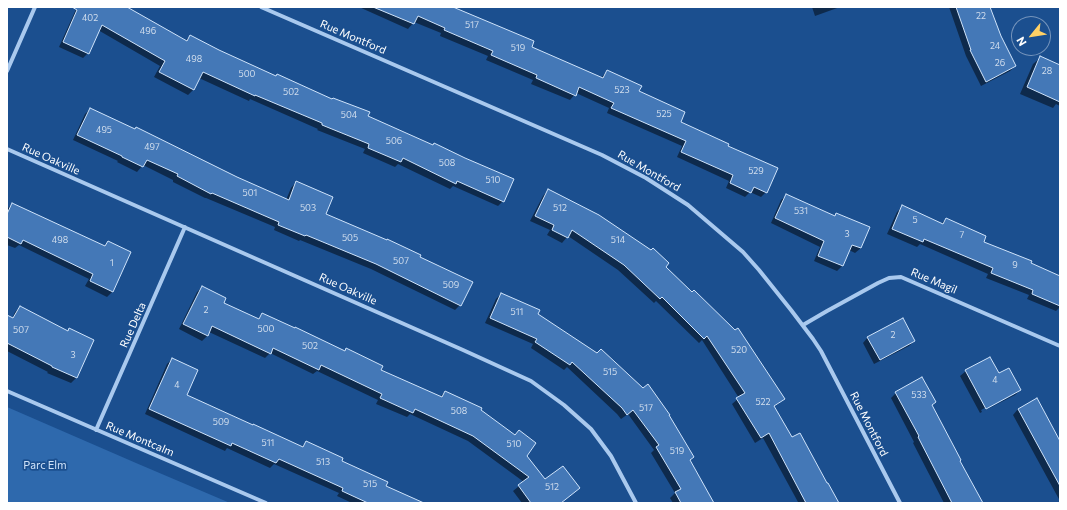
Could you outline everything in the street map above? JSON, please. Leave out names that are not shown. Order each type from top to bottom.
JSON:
[{"type":"street","points":[[7,70],[35,7]]},
{"type":"street","name":"Rue Montford","points":[[261,7],[602,155],[646,178],[688,205],[743,252],[759,270],[821,351],[900,503]]},
{"type":"street","name":"Rue Oakville","points":[[7,150],[531,380],[592,429],[611,456],[636,503]]},
{"type":"street","name":"Rue Delta","points":[[96,430],[185,228]]},
{"type":"street","name":"Rue Magil","points":[[803,326],[878,283],[889,278],[901,277],[1060,346]]},
{"type":"street","name":"Rue Montcalm","points":[[7,391],[266,503]]},
{"type":"green space","name":"Parc Elm","points":[[7,407],[136,463],[230,503],[7,503]]},
{"type":"building","points":[[72,7],[127,7],[187,41],[190,35],[276,76],[277,74],[332,99],[333,98],[370,112],[368,116],[433,145],[434,143],[514,179],[504,202],[457,181],[456,184],[403,158],[401,162],[368,148],[369,144],[255,96],[203,72],[194,90],[159,72],[165,61],[102,25],[89,54],[63,42],[77,10]]},
{"type":"building","points":[[373,7],[453,7],[534,41],[532,47],[603,78],[607,70],[642,86],[639,91],[685,112],[681,122],[729,144],[728,146],[778,168],[767,193],[754,187],[751,193],[730,183],[733,175],[681,152],[686,141],[611,108],[614,103],[579,87],[576,96],[536,78],[537,75],[491,55],[493,51],[444,30],[445,28],[418,16],[414,24]]},
{"type":"building","points":[[956,7],[990,7],[1001,36],[1016,66],[986,82],[971,50]]},
{"type":"building","points":[[1040,56],[1060,65],[1060,102],[1027,87]]},
{"type":"building","points":[[90,108],[135,129],[136,127],[237,177],[289,200],[296,181],[333,197],[326,214],[387,239],[421,255],[420,257],[473,282],[461,306],[376,264],[278,225],[279,222],[212,193],[211,194],[177,176],[178,174],[147,160],[143,167],[77,135]]},
{"type":"building","points":[[548,189],[599,215],[651,250],[653,248],[669,263],[666,267],[692,292],[694,290],[735,330],[738,328],[785,399],[774,406],[792,437],[800,433],[839,503],[806,503],[769,433],[761,438],[736,398],[745,393],[707,336],[704,339],[662,297],[660,299],[624,265],[572,230],[568,238],[552,230],[554,225],[535,216]]},
{"type":"building","points":[[786,194],[835,216],[836,213],[870,227],[861,248],[852,245],[843,266],[818,256],[824,241],[775,218]]},
{"type":"building","points":[[12,203],[105,246],[108,241],[131,252],[113,292],[90,281],[93,274],[23,240],[21,244],[7,237],[7,214]]},
{"type":"building","points":[[902,205],[943,224],[946,218],[986,236],[984,242],[1032,261],[1031,263],[1060,276],[1060,306],[1032,294],[1033,290],[991,273],[993,268],[924,239],[923,242],[892,229]]},
{"type":"building","points":[[202,286],[226,298],[224,303],[259,319],[262,313],[345,351],[346,348],[383,366],[381,370],[442,397],[445,391],[482,408],[481,410],[515,435],[519,430],[536,443],[527,456],[545,479],[563,466],[580,488],[561,503],[531,503],[518,485],[529,477],[473,436],[415,409],[413,413],[380,398],[382,394],[321,365],[319,370],[273,348],[271,354],[212,326],[208,336],[183,324]]},
{"type":"building","points":[[501,293],[540,310],[538,314],[597,353],[601,349],[643,388],[648,384],[670,415],[694,457],[690,460],[714,503],[681,503],[675,492],[681,489],[656,447],[659,445],[633,410],[627,415],[622,408],[572,362],[570,365],[535,342],[537,339],[490,318]]},
{"type":"building","points":[[20,306],[68,331],[69,328],[94,340],[77,378],[52,367],[7,343],[7,315],[13,318]]},
{"type":"building","points":[[903,318],[915,341],[880,360],[867,337]]},
{"type":"building","points":[[990,357],[999,373],[1009,368],[1021,390],[986,409],[965,370]]},
{"type":"building","points":[[172,358],[198,370],[187,395],[303,447],[306,441],[343,458],[342,461],[388,482],[386,486],[424,503],[368,503],[342,491],[343,488],[279,459],[276,463],[232,443],[231,446],[149,409]]},
{"type":"building","points":[[922,377],[936,402],[932,405],[983,503],[952,503],[918,437],[919,436],[895,392]]},
{"type":"building","points":[[1037,398],[1060,441],[1060,486],[1018,409]]}]
